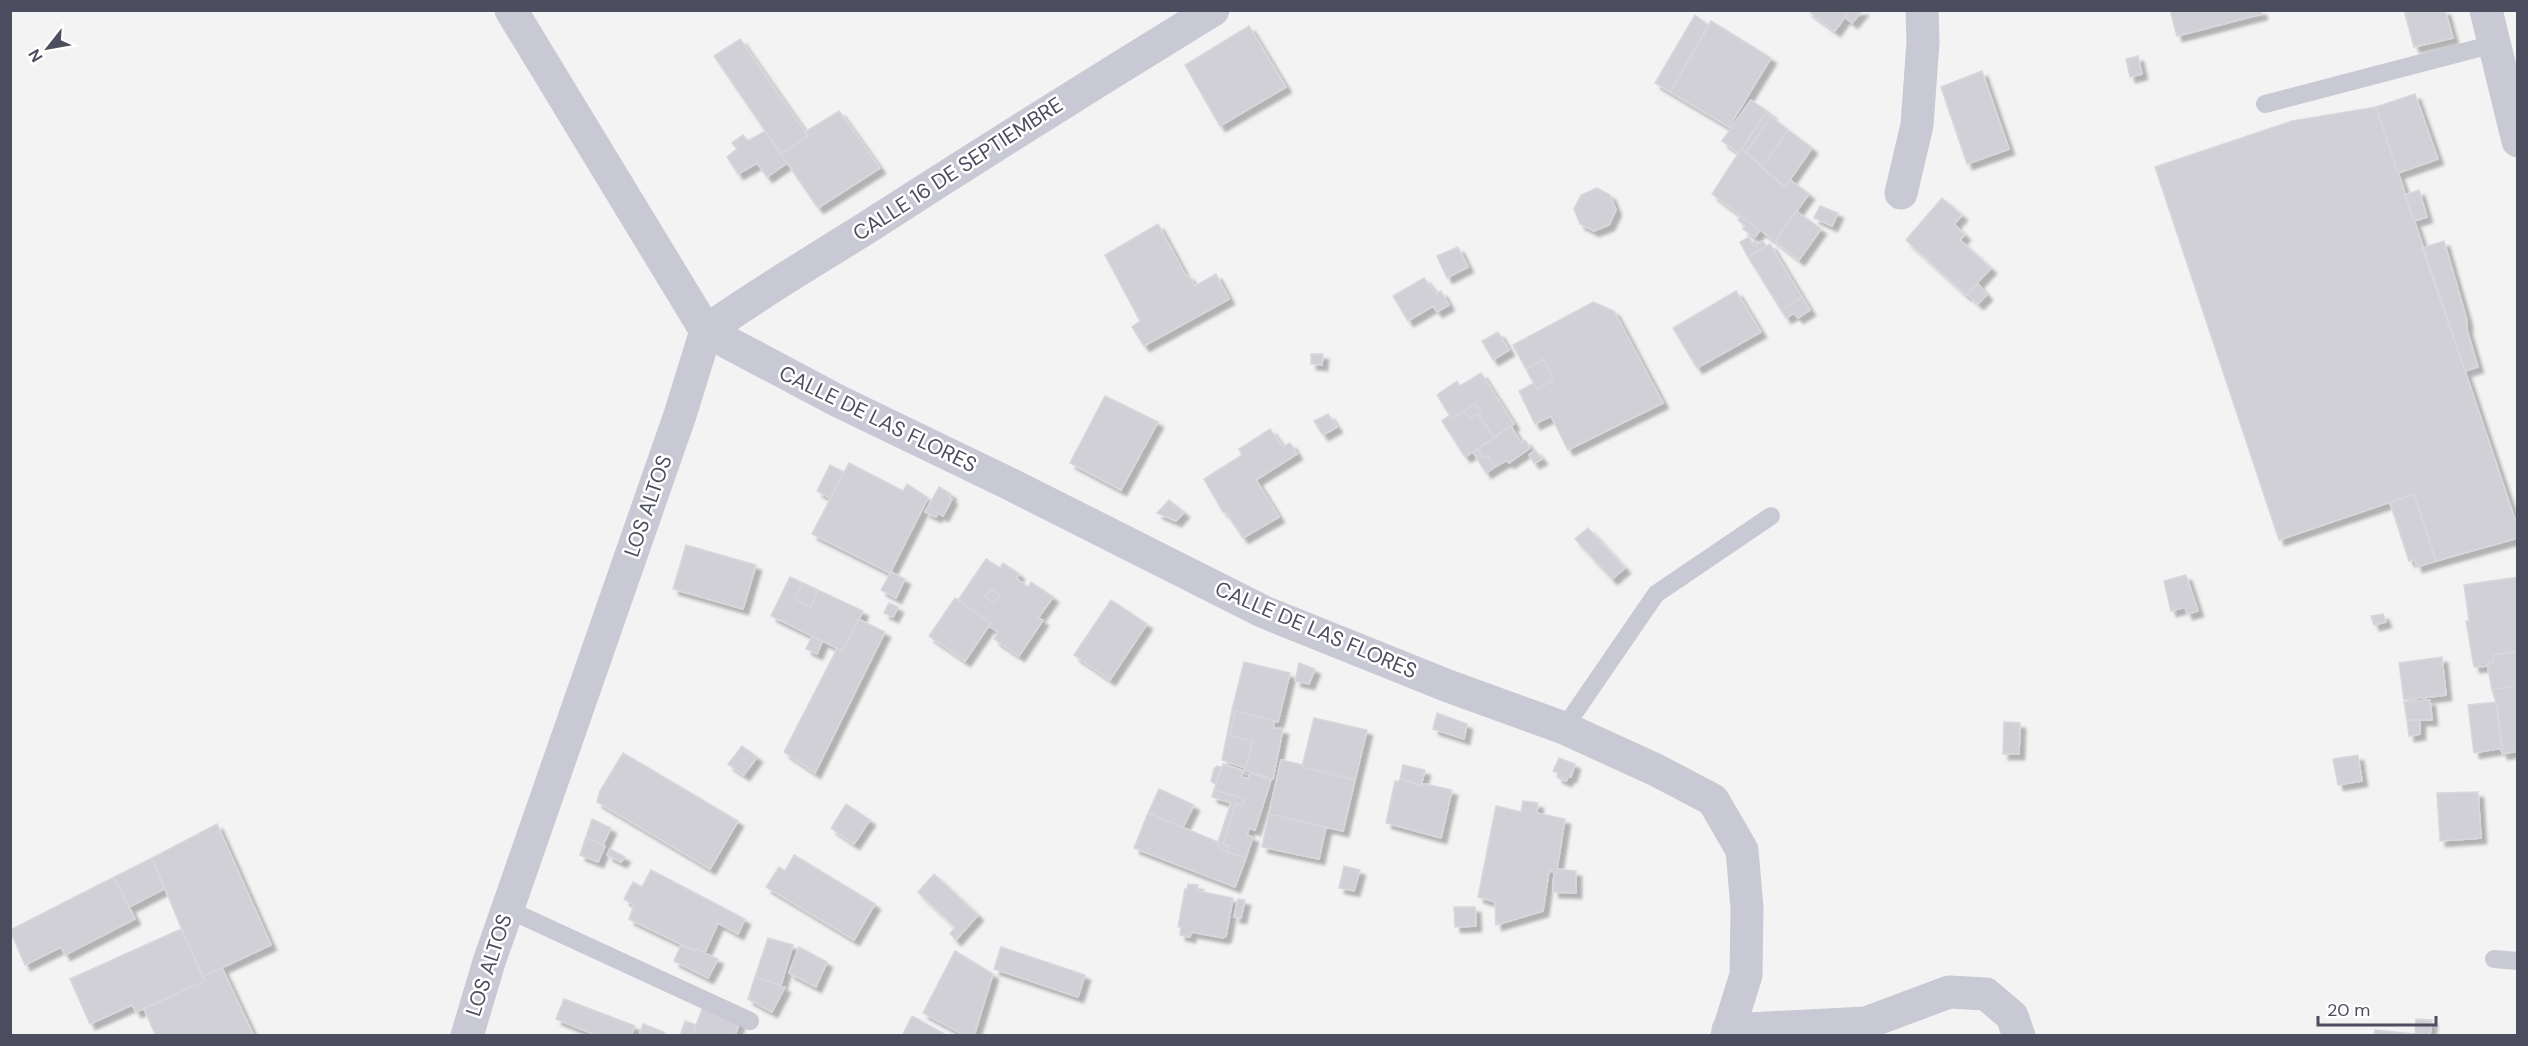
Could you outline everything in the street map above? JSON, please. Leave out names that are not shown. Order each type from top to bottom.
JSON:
[{"type":"street","points":[[511,10],[706,331]]},
{"type":"street","name":"CALLE 16 DE SEPTIEMBRE","points":[[706,331],[755,296],[1213,10]]},
{"type":"street","points":[[1901,194],[1917,125],[1923,42],[1922,10]]},
{"type":"street","points":[[2486,10],[2517,141]]},
{"type":"street","name":"CALLE DE LAS FLORES","points":[[706,331],[838,401],[1010,484],[1264,612],[1448,686],[1564,728],[1656,770],[1713,800],[1742,850],[1747,908],[1746,975],[1728,1033]]},
{"type":"street","name":"LOS ALTOS","points":[[466,1035],[507,909],[680,415],[706,331]]},
{"type":"street","points":[[1728,1033],[1866,1023],[1949,992],[1986,994],[2012,1016],[2019,1035]]},
{"type":"lane","points":[[2265,104],[2494,44]]},
{"type":"lane","points":[[1564,728],[1656,594],[1771,516]]},
{"type":"lane","points":[[507,909],[750,1021]]},
{"type":"lane","points":[[2494,959],[2517,961]]},
{"type":"building","points":[[1807,10],[1850,10],[1835,31]]},
{"type":"building","points":[[1850,10],[1863,10],[1852,23],[1845,17]]},
{"type":"building","points":[[2170,10],[2261,10],[2262,14],[2177,36]]},
{"type":"building","points":[[2404,10],[2445,10],[2453,38],[2414,47]]},
{"type":"building","points":[[1695,15],[1709,26],[1670,92],[1655,83]]},
{"type":"building","points":[[1711,21],[1771,58],[1729,127],[1670,92]]},
{"type":"building","points":[[1249,26],[1286,87],[1220,126],[1185,65]]},
{"type":"building","points":[[740,39],[808,136],[781,154],[714,56]]},
{"type":"building","points":[[2138,56],[2142,74],[2130,77],[2126,59]]},
{"type":"building","points":[[1982,71],[2009,149],[1967,164],[1941,87]]},
{"type":"building","points":[[2415,94],[2438,159],[2398,173],[2376,107]]},
{"type":"building","points":[[1751,100],[1771,114],[1769,116],[1766,113],[1739,153],[1722,141]]},
{"type":"building","points":[[2376,107],[2518,528],[2518,538],[2436,561],[2414,494],[2279,540],[2155,167],[2292,121]]},
{"type":"building","points":[[839,111],[880,168],[818,208],[781,154],[808,136],[805,132]]},
{"type":"building","points":[[1766,113],[1771,117],[1746,152],[1741,149]]},
{"type":"building","points":[[1771,117],[1788,130],[1763,166],[1746,152]]},
{"type":"building","points":[[1788,130],[1812,148],[1785,187],[1763,169],[1763,166]]},
{"type":"building","points":[[765,131],[787,163],[767,177],[757,163],[738,174],[727,157],[737,149],[732,143],[743,135],[748,141]]},
{"type":"building","points":[[1741,149],[1785,187],[1790,180],[1809,194],[1775,241],[1712,194]]},
{"type":"building","points":[[1597,188],[1610,195],[1616,210],[1609,225],[1594,231],[1580,224],[1574,209],[1581,195]]},
{"type":"building","points":[[2419,190],[2427,217],[2414,221],[2405,195]]},
{"type":"building","points":[[1942,198],[1962,215],[1954,224],[1965,235],[1960,240],[1991,268],[1966,295],[1906,240]]},
{"type":"building","points":[[1820,206],[1838,213],[1832,226],[1814,218]]},
{"type":"building","points":[[1796,211],[1821,229],[1799,260],[1775,241]]},
{"type":"building","points":[[1741,216],[1760,230],[1755,237],[1743,229],[1745,226],[1738,220]]},
{"type":"building","points":[[1158,224],[1186,276],[1188,275],[1195,286],[1216,274],[1229,299],[1144,346],[1132,327],[1140,321],[1105,255]]},
{"type":"building","points":[[1749,237],[1754,246],[1763,241],[1766,246],[1748,257],[1740,242]]},
{"type":"building","points":[[2444,241],[2478,367],[2465,371],[2422,248]]},
{"type":"building","points":[[1770,244],[1802,297],[1781,310],[1748,257]]},
{"type":"building","points":[[1458,247],[1468,267],[1447,278],[1437,256]]},
{"type":"building","points":[[1424,278],[1436,294],[1441,291],[1449,305],[1437,312],[1433,306],[1408,321],[1393,296]]},
{"type":"building","points":[[1978,284],[1987,295],[1978,304],[1967,294]]},
{"type":"building","points":[[1736,291],[1761,332],[1697,368],[1673,328]]},
{"type":"building","points":[[1802,297],[1810,310],[1798,318],[1794,313],[1786,318],[1781,310]]},
{"type":"building","points":[[1593,302],[1614,311],[1663,403],[1568,450],[1551,416],[1535,424],[1519,391],[1534,383],[1537,389],[1554,380],[1543,359],[1526,369],[1513,345]]},
{"type":"building","points":[[1498,332],[1509,350],[1493,360],[1482,341]]},
{"type":"building","points":[[1311,354],[1323,354],[1322,365],[1311,364]]},
{"type":"building","points":[[1543,359],[1554,380],[1537,389],[1526,369]]},
{"type":"building","points":[[1481,373],[1514,424],[1494,437],[1478,414],[1481,412],[1475,404],[1452,419],[1437,395],[1457,381],[1460,386]]},
{"type":"building","points":[[1105,396],[1158,422],[1121,490],[1070,463]]},
{"type":"building","points":[[1475,404],[1481,412],[1470,419],[1464,411]]},
{"type":"building","points":[[1464,411],[1470,419],[1478,414],[1494,438],[1465,457],[1442,421],[1450,415],[1452,419]]},
{"type":"building","points":[[1328,414],[1337,427],[1323,435],[1314,421]]},
{"type":"building","points":[[1511,426],[1521,443],[1525,440],[1530,448],[1509,463],[1507,460],[1495,467],[1488,456],[1483,458],[1478,449]]},
{"type":"building","points":[[1270,429],[1283,447],[1290,443],[1297,454],[1256,480],[1279,517],[1243,538],[1225,511],[1223,512],[1204,479],[1242,455],[1239,449]]},
{"type":"building","points":[[1478,449],[1483,458],[1488,456],[1495,467],[1486,473],[1473,452]]},
{"type":"building","points":[[1535,450],[1542,459],[1534,463],[1529,455]]},
{"type":"building","points":[[849,463],[903,491],[907,484],[928,498],[890,573],[812,534]]},
{"type":"building","points":[[830,465],[844,472],[830,498],[817,491]]},
{"type":"building","points":[[939,487],[951,494],[949,497],[952,499],[943,516],[938,513],[936,517],[925,512]]},
{"type":"building","points":[[2414,494],[2436,561],[2417,567],[2415,560],[2409,561],[2390,503]]},
{"type":"building","points":[[1169,500],[1184,512],[1176,521],[1157,513]]},
{"type":"building","points":[[1588,528],[1625,568],[1612,579],[1575,539]]},
{"type":"building","points":[[686,545],[756,565],[743,609],[673,589]]},
{"type":"building","points":[[986,559],[1000,568],[1003,563],[1019,574],[1016,578],[1028,587],[1031,582],[1053,597],[1038,618],[1043,620],[1019,656],[994,639],[998,632],[989,626],[991,623],[958,600]],"holes":[[[991,589],[1000,594],[994,603],[985,597]]]},
{"type":"building","points":[[891,572],[905,579],[896,598],[881,590]]},
{"type":"building","points":[[2186,575],[2198,611],[2187,614],[2185,607],[2171,611],[2164,581]]},
{"type":"building","points":[[790,577],[803,583],[795,599],[811,607],[818,590],[863,611],[843,651],[771,616]]},
{"type":"building","points":[[2518,577],[2518,651],[2493,655],[2494,662],[2487,663],[2488,666],[2474,667],[2466,621],[2469,621],[2464,585]]},
{"type":"building","points":[[803,583],[818,590],[811,607],[795,599]]},
{"type":"building","points":[[991,589],[1000,594],[994,603],[985,597]]},
{"type":"building","points":[[955,598],[991,623],[965,661],[929,636]]},
{"type":"building","points":[[1111,600],[1147,624],[1110,680],[1074,655]]},
{"type":"building","points":[[889,603],[898,607],[893,617],[884,613]]},
{"type":"building","points":[[2383,614],[2386,622],[2374,625],[2371,616]]},
{"type":"building","points":[[858,619],[885,632],[815,773],[784,752],[837,649],[843,651]]},
{"type":"building","points":[[812,636],[822,642],[817,654],[806,649]]},
{"type":"building","points":[[2518,651],[2518,685],[2492,690],[2487,663],[2494,662],[2493,655]]},
{"type":"building","points":[[2442,657],[2446,695],[2404,700],[2399,663]]},
{"type":"building","points":[[1244,662],[1290,673],[1278,722],[1232,710]]},
{"type":"building","points":[[1299,663],[1315,669],[1309,684],[1295,681]]},
{"type":"building","points":[[2518,685],[2518,751],[2502,754],[2496,702],[2492,690]]},
{"type":"building","points":[[2430,700],[2432,720],[2407,720],[2404,702]]},
{"type":"building","points":[[2496,702],[2503,748],[2474,753],[2468,705]]},
{"type":"building","points":[[1232,710],[1235,711],[1230,735],[1253,742],[1245,768],[1222,760]]},
{"type":"building","points":[[1235,711],[1274,721],[1274,728],[1283,729],[1273,779],[1245,770],[1253,742],[1230,735]]},
{"type":"building","points":[[1437,713],[1467,724],[1464,739],[1433,729]]},
{"type":"building","points":[[1314,718],[1367,730],[1355,780],[1302,767]]},
{"type":"building","points":[[2407,720],[2420,720],[2420,734],[2409,736]]},
{"type":"building","points":[[2004,722],[2020,723],[2019,754],[2003,754]]},
{"type":"building","points":[[742,746],[757,757],[744,775],[728,764]]},
{"type":"building","points":[[623,753],[738,821],[710,869],[597,802],[600,791]]},
{"type":"building","points":[[2358,755],[2362,781],[2338,785],[2333,759]]},
{"type":"building","points":[[1559,758],[1575,764],[1571,777],[1569,776],[1566,781],[1557,777],[1558,773],[1553,771]]},
{"type":"building","points":[[1281,760],[1355,780],[1343,831],[1269,814]]},
{"type":"building","points":[[1223,764],[1244,771],[1241,777],[1248,779],[1250,773],[1271,780],[1255,830],[1249,828],[1247,835],[1253,837],[1246,858],[1227,852],[1229,846],[1223,844],[1236,804],[1242,806],[1245,799],[1214,790]]},
{"type":"building","points":[[1403,765],[1425,770],[1421,786],[1400,779]]},
{"type":"building","points":[[1217,766],[1221,767],[1216,785],[1211,781]]},
{"type":"building","points":[[1400,779],[1416,783],[1416,785],[1426,784],[1452,790],[1441,838],[1386,823],[1395,781],[1398,782]]},
{"type":"building","points":[[1159,789],[1194,805],[1183,827],[1148,813]]},
{"type":"building","points":[[1214,790],[1245,799],[1242,806],[1236,804],[1223,844],[1229,846],[1227,852],[1221,850],[1218,842],[1231,803],[1212,797]]},
{"type":"building","points":[[2478,792],[2481,838],[2440,841],[2437,793]]},
{"type":"building","points":[[1523,801],[1538,803],[1537,813],[1565,819],[1557,869],[1576,871],[1576,893],[1553,892],[1554,872],[1549,871],[1543,911],[1496,925],[1495,902],[1478,897],[1496,806],[1521,812]]},
{"type":"building","points":[[846,804],[870,820],[854,844],[831,828]]},
{"type":"building","points":[[1148,813],[1218,842],[1221,850],[1246,858],[1235,887],[1134,848]]},
{"type":"building","points":[[1269,814],[1326,827],[1319,859],[1262,847]]},
{"type":"building","points":[[592,819],[611,828],[603,845],[586,837]]},
{"type":"building","points":[[217,824],[271,945],[202,977],[152,858]]},
{"type":"building","points":[[586,837],[605,846],[598,862],[580,855]]},
{"type":"building","points":[[610,849],[625,857],[621,862],[607,855]]},
{"type":"building","points":[[794,855],[875,904],[854,940],[766,887],[779,867],[785,871]]},
{"type":"building","points":[[152,858],[164,889],[129,907],[114,877]]},
{"type":"building","points":[[1344,866],[1360,870],[1354,891],[1339,888]]},
{"type":"building","points":[[651,870],[745,919],[738,934],[718,923],[705,952],[696,949],[695,951],[629,919],[634,905],[624,899],[633,882],[642,887]]},
{"type":"building","points":[[934,874],[978,915],[956,940],[950,934],[955,927],[918,892]]},
{"type":"building","points":[[114,877],[135,919],[65,955],[61,947],[25,965],[10,930]]},
{"type":"building","points":[[1188,884],[1198,885],[1197,891],[1233,898],[1226,936],[1223,938],[1191,932],[1190,937],[1180,935],[1181,927],[1178,927]]},
{"type":"building","points":[[1238,899],[1245,900],[1241,918],[1234,917]]},
{"type":"building","points":[[1454,907],[1475,907],[1476,926],[1455,927]]},
{"type":"building","points":[[181,929],[205,981],[136,1012],[132,1005],[90,1024],[70,979]]},
{"type":"building","points":[[768,938],[793,945],[781,985],[755,977]]},
{"type":"building","points":[[681,945],[718,959],[708,978],[674,961]]},
{"type":"building","points":[[799,947],[827,962],[816,987],[789,973]]},
{"type":"building","points":[[1001,947],[1085,975],[1078,997],[994,969]]},
{"type":"building","points":[[955,951],[993,974],[974,1036],[966,1036],[923,1013]]},
{"type":"building","points":[[222,968],[254,1036],[156,1036],[144,1009],[205,981],[202,977]]},
{"type":"building","points":[[755,977],[785,987],[772,1012],[748,999]]},
{"type":"building","points":[[564,999],[635,1026],[631,1036],[598,1036],[556,1019]]},
{"type":"building","points":[[703,1007],[740,1021],[735,1036],[692,1036]]},
{"type":"building","points":[[912,1016],[948,1036],[902,1036]]},
{"type":"building","points":[[2416,1019],[2432,1020],[2430,1035],[2415,1034]]},
{"type":"building","points":[[685,1021],[696,1025],[692,1036],[680,1036]]},
{"type":"building","points":[[643,1024],[664,1032],[666,1036],[639,1036]]},
{"type":"building","points":[[2375,1030],[2415,1034],[2432,1036],[2374,1036]]}]
